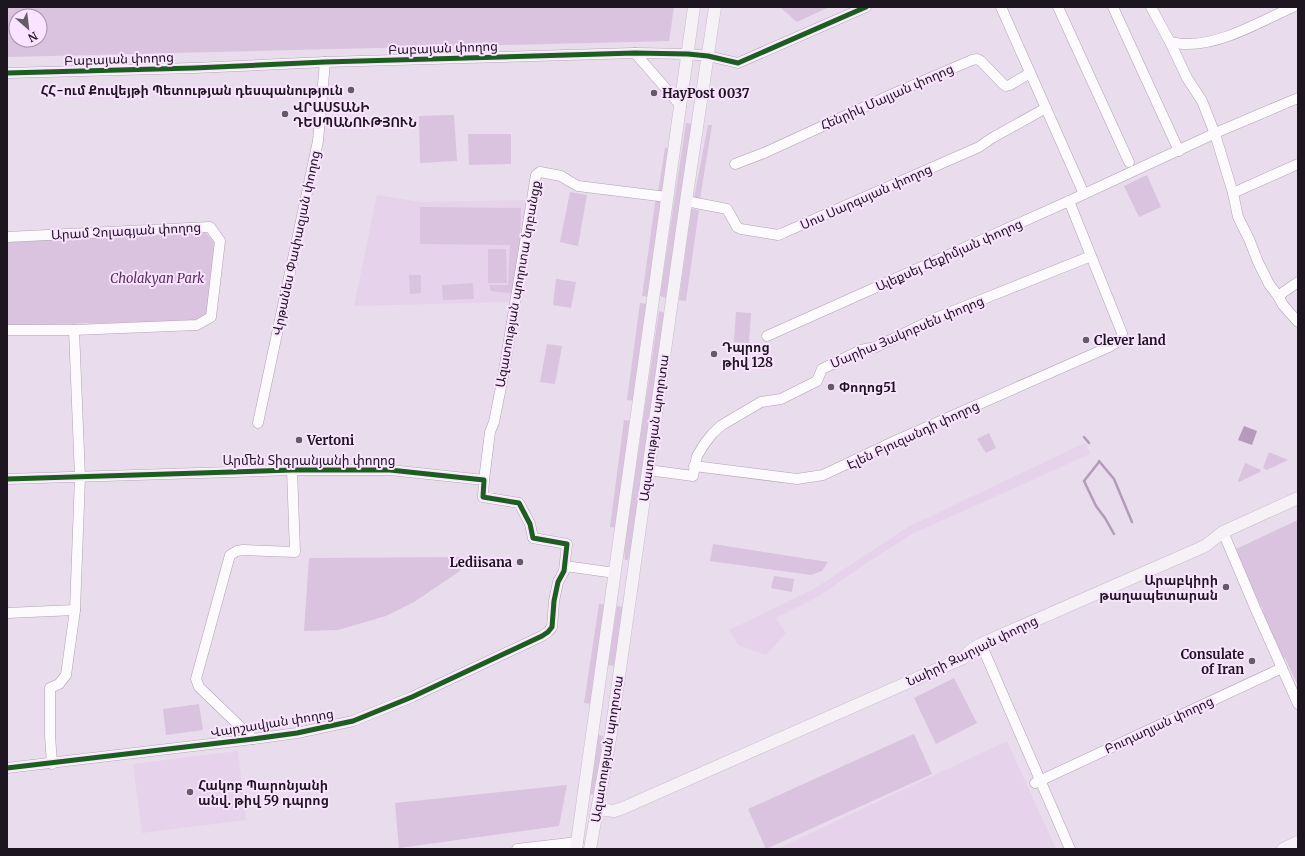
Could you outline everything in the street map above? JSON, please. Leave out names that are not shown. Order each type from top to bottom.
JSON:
[{"type":"main road","name":"Ազատության պողոտա","points":[[577,845],[694,7]]},
{"type":"main road","name":"Ազատության պողոտա","points":[[590,849],[611,733],[715,7]]},
{"type":"main road","name":"Նաիրի Զարյան փողոց","points":[[598,809],[614,811],[963,658],[978,645],[1205,546],[1298,498]]},
{"type":"main road","name":"Նաիրի Զարյան փողոց","points":[[1224,535],[1298,505]]},
{"type":"main road","points":[[594,730],[611,733]]},
{"type":"main road","points":[[1283,849],[1298,842]]},
{"type":"street","name":"Բաբայան փողոց","points":[[7,73],[635,53],[688,54],[708,56],[738,63],[866,7]]},
{"type":"street","points":[[1001,7],[1084,194]]},
{"type":"street","points":[[1058,7],[1129,162]]},
{"type":"street","points":[[1113,7],[1179,151]]},
{"type":"street","points":[[1150,7],[1170,42],[1187,78],[1202,101],[1215,134],[1233,193],[1238,217],[1262,271],[1283,305],[1298,322]]},
{"type":"street","points":[[1170,42],[1186,44],[1207,42],[1230,35],[1293,7]]},
{"type":"street","points":[[635,53],[681,106]]},
{"type":"street","name":"Հենրիկ Մալյան փողոց","points":[[735,164],[764,153],[895,92],[972,60],[981,61],[1002,84],[1006,86],[1030,73]]},
{"type":"street","name":"Վրթանես Փափազյան փողոց","points":[[258,423],[318,141],[325,62]]},
{"type":"street","name":"Ալեքսեյ Հեքիմյան փողոց","points":[[767,336],[1298,98]]},
{"type":"street","name":"Սոս Սարգսյան փողոց","points":[[686,201],[727,209],[737,227],[741,229],[778,235],[979,147],[992,138],[1046,108]]},
{"type":"street","points":[[1233,193],[1298,164]]},
{"type":"street","name":"Ազատության պողոտա նրբանցք","points":[[484,480],[490,432],[494,422],[503,377],[536,174],[540,172],[561,176],[578,186],[667,198]]},
{"type":"street","points":[[1069,201],[1091,256]]},
{"type":"street","name":"Արամ Չոլագյան փողոց","points":[[7,237],[210,228],[220,241],[211,317],[197,325],[74,330],[7,330]]},
{"type":"street","name":"Մարիա Յակոբսեն փողոց","points":[[648,470],[693,476],[697,456],[713,433],[722,425],[761,402],[781,399],[818,381],[822,369],[861,350],[876,347],[936,318],[1091,256]]},
{"type":"street","name":"Էլեն Բյուզանդի փողոց","points":[[694,466],[797,479],[823,475],[895,441],[1109,347],[1120,340],[1122,333],[1091,256]]},
{"type":"street","points":[[1278,296],[1298,282]]},
{"type":"street","points":[[52,764],[50,735],[50,688],[60,684],[66,675],[75,610],[80,477],[74,330]]},
{"type":"street","points":[[253,739],[200,688],[196,679],[230,555],[237,551],[243,550],[295,552],[292,470]]},
{"type":"street","name":"Արմեն Տիգրանյանի փողոց","points":[[7,479],[292,470],[396,471],[484,480]]},
{"type":"street","points":[[484,480],[483,497],[519,503],[530,524],[533,538],[567,544],[565,566],[615,574]]},
{"type":"street","points":[[1224,535],[1298,704]]},
{"type":"street","name":"Վարշավյան փողոց","points":[[7,768],[52,764],[253,739],[297,733],[352,721],[412,697],[548,632],[552,627],[554,600],[558,582],[565,566]]},
{"type":"street","points":[[7,613],[75,610]]},
{"type":"street","points":[[978,645],[1037,781],[1064,849]]},
{"type":"street","name":"Բուդաղյան փողոց","points":[[1037,781],[1282,668]]},
{"type":"street","points":[[1037,781],[1070,849]]},
{"type":"street","points":[[517,849],[577,845]]},
{"type":"shaded area","points":[[377,195],[421,202],[527,200],[513,302],[354,306]]},
{"type":"shaded area","points":[[1244,426],[1257,431],[1252,445],[1238,440]]},
{"type":"shaded area","points":[[1085,443],[1090,454],[912,534],[819,596],[776,618],[786,633],[766,655],[738,645],[729,630],[814,589],[908,527]]},
{"type":"shaded area","points":[[1007,741],[1056,849],[777,849]]},
{"type":"shaded area","name":"Հակոբ Պարոնյանի անվ. թիվ 59 դպրոց","points":[[238,751],[246,820],[142,833],[133,764]]},
{"type":"green space","points":[[7,7],[674,7],[669,41],[7,57]]},
{"type":"green space","points":[[780,7],[829,7],[797,22]]},
{"type":"green space","points":[[454,115],[457,161],[420,163],[419,116]]},
{"type":"green space","points":[[686,123],[692,124],[666,298],[660,296]]},
{"type":"green space","points":[[708,125],[712,125],[700,199],[694,198]]},
{"type":"green space","points":[[468,134],[511,134],[511,164],[469,165]]},
{"type":"green space","points":[[665,148],[671,149],[665,193],[658,192]]},
{"type":"green space","points":[[1147,175],[1161,207],[1139,217],[1124,186]]},
{"type":"green space","points":[[570,192],[587,195],[578,246],[560,242]]},
{"type":"green space","points":[[656,197],[664,198],[650,297],[642,296]]},
{"type":"green space","points":[[420,207],[521,208],[520,245],[513,294],[491,291],[489,285],[508,285],[510,245],[420,244]]},
{"type":"green space","points":[[691,209],[699,210],[686,301],[679,300]]},
{"type":"green space","name":"Cholakyan Park","points":[[205,232],[214,242],[208,313],[197,321],[7,325],[7,240]]},
{"type":"green space","points":[[488,249],[506,249],[507,283],[488,283]]},
{"type":"green space","points":[[409,275],[421,275],[421,293],[410,294]]},
{"type":"green space","points":[[556,279],[576,282],[571,308],[553,305]]},
{"type":"green space","points":[[473,283],[474,299],[443,300],[442,285]]},
{"type":"green space","points":[[640,303],[648,304],[635,401],[627,400]]},
{"type":"green space","points":[[659,311],[665,313],[631,549],[628,560],[625,560],[624,549]]},
{"type":"green space","points":[[736,312],[751,313],[749,343],[734,342]]},
{"type":"green space","points":[[547,344],[562,346],[555,384],[540,382]]},
{"type":"green space","points":[[624,420],[633,421],[619,528],[610,527]]},
{"type":"green space","points":[[989,433],[996,448],[986,453],[977,439]]},
{"type":"green space","points":[[1269,452],[1288,460],[1267,470],[1263,468]]},
{"type":"green space","points":[[1245,463],[1261,470],[1260,472],[1239,482],[1238,481]]},
{"type":"green space","points":[[1298,520],[1298,686],[1285,658],[1283,658],[1236,549]]},
{"type":"green space","points":[[713,544],[828,562],[822,571],[811,575],[710,561]]},
{"type":"green space","points":[[462,557],[460,571],[414,602],[386,616],[338,630],[304,631],[309,558]]},
{"type":"green space","points":[[774,576],[794,579],[792,592],[771,588]]},
{"type":"green space","points":[[599,604],[608,605],[593,704],[584,703]]},
{"type":"green space","points":[[617,606],[623,607],[614,666],[608,665]]},
{"type":"green space","points":[[954,678],[977,723],[936,744],[914,698]]},
{"type":"green space","points":[[199,704],[203,730],[166,735],[163,709]]},
{"type":"green space","points":[[914,734],[932,774],[766,849],[748,809]]},
{"type":"green space","points":[[598,735],[603,736],[595,795],[589,794]]},
{"type":"green space","points":[[567,785],[559,826],[399,848],[395,803]]},
{"type":"waterway","points":[[1084,437],[1089,443]]},
{"type":"waterway","points":[[1099,461],[1114,479],[1132,522]]},
{"type":"waterway","points":[[1099,462],[1084,481],[1096,506],[1114,534]]},
{"type":"cycle path","points":[[7,73],[635,53],[688,54],[708,56],[738,63],[866,7]]},
{"type":"cycle path","points":[[7,479],[292,470],[390,470],[484,480],[483,497],[519,503],[530,524],[533,538],[567,544],[564,571],[558,582],[554,601],[552,627],[548,632],[412,697],[353,721],[297,733],[253,739],[7,768]]},
{"type":"place","name":"ՀՀ-ում Քուվեյթի Պետության դեսպանություն","points":[[351,90]]},
{"type":"place","name":"HayPost 0037","points":[[654,93]]},
{"type":"place","name":"ՎՐԱՍՏԱՆԻ ԴԵՍՊԱՆՈՒԹՅՈՒՆ","points":[[285,114]]},
{"type":"place","name":"Clever land","points":[[1086,340]]},
{"type":"place","name":"Դպրոց թիվ 128","points":[[714,354]]},
{"type":"place","name":"Փողոց51","points":[[831,387]]},
{"type":"place","name":"Vertoni","points":[[299,440]]},
{"type":"place","name":"Lediisana","points":[[520,562]]},
{"type":"place","name":"Արաբկիրի թաղապետարան","points":[[1226,587]]},
{"type":"place","name":"Consulate of Iran","points":[[1252,661]]},
{"type":"place","name":"Հակոբ Պարոնյանի անվ. թիվ 59 դպրոց","points":[[190,792]]}]
